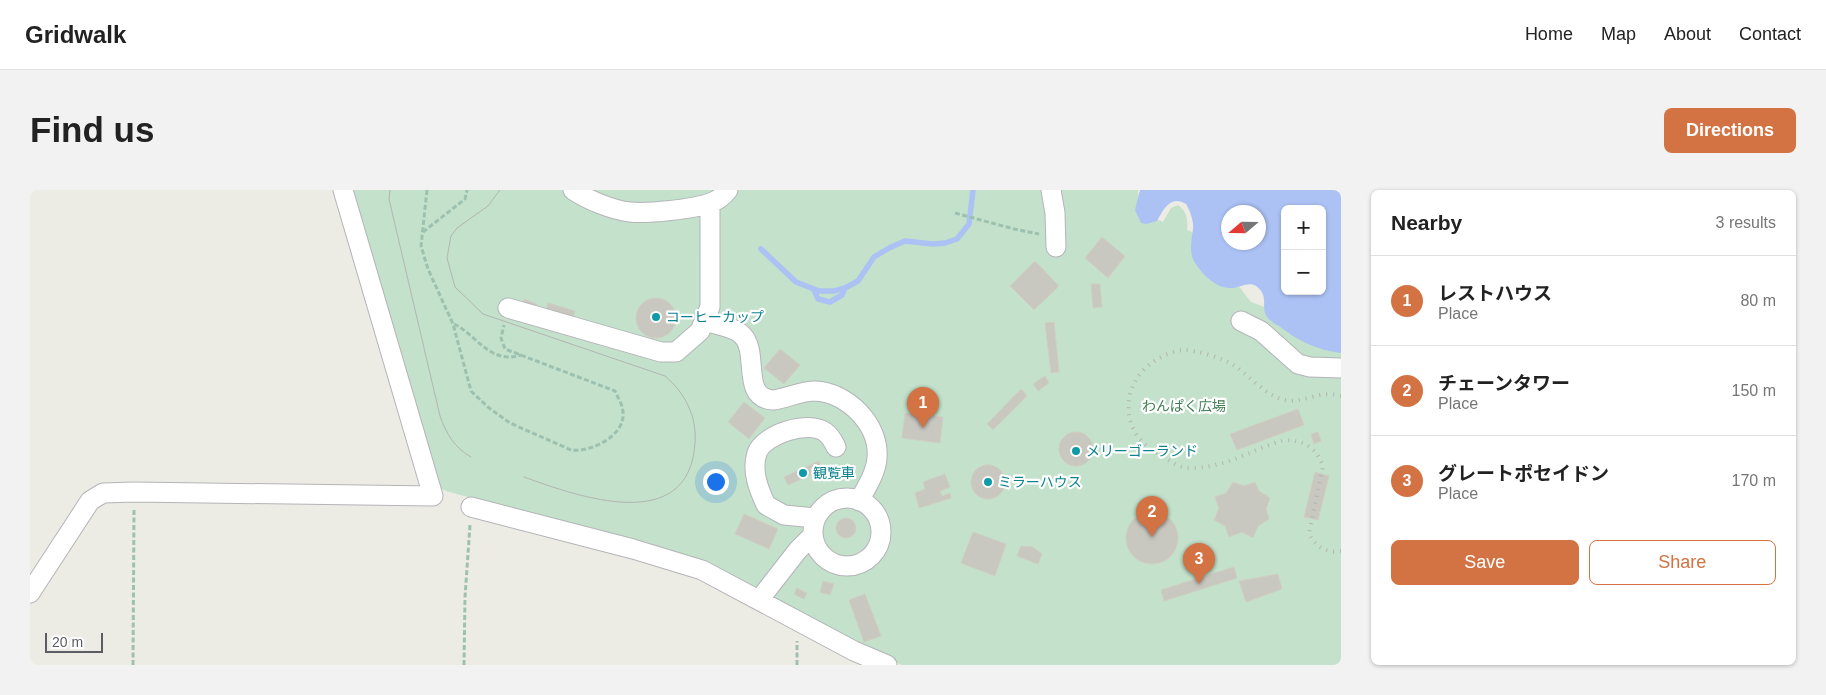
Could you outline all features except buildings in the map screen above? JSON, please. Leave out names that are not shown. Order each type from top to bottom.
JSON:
[{"type":"street","points":[[30,593],[90,501],[103,493],[433,496],[343,190]]},
{"type":"street","points":[[573,190],[610,207],[629,212],[651,212],[710,203],[724,195],[728,190]]},
{"type":"street","points":[[1051,190],[1055,213],[1055,242]]},
{"type":"street","points":[[508,308],[661,352],[676,352],[700,331],[710,307],[710,203]]},
{"type":"street","points":[[705,321],[740,333],[747,340],[751,356],[753,381],[761,396],[767,400],[813,391],[829,392],[849,402],[858,410],[873,435],[878,457],[874,471],[859,501]]},
{"type":"street","points":[[1241,321],[1261,331],[1298,364],[1310,367],[1341,368]]},
{"type":"street","points":[[815,527],[784,515],[766,505],[755,476],[757,451],[765,442],[788,430],[808,426],[824,430],[831,437],[836,448]]},
{"type":"street","points":[[759,600],[815,527],[820,511],[829,503],[841,499],[853,499],[865,504],[874,512],[880,524],[880,536],[877,548],[869,558],[858,564],[846,566],[834,564],[823,557],[816,547],[815,527]]},
{"type":"street","points":[[471,506],[633,549],[702,570],[854,651],[887,665]]},
{"type":"path","points":[[427,190],[421,246],[423,255],[453,324],[471,391],[488,408],[510,423],[552,443],[580,452],[605,442],[622,423],[624,413],[615,391],[505,349],[500,338],[508,308]]},
{"type":"path","points":[[422,232],[465,199],[467,190]]},
{"type":"path","points":[[954,213],[977,218],[1055,242]]},
{"type":"path","points":[[453,324],[468,333],[488,351],[513,358],[521,355]]},
{"type":"path","points":[[133,665],[134,492]]},
{"type":"path","points":[[464,665],[465,597],[471,506]]},
{"type":"green space","name":"わんぱく広場","points":[[349,190],[1138,190],[1140,213],[1163,222],[1171,208],[1178,205],[1186,216],[1187,230],[1199,235],[1251,302],[1341,335],[1341,665],[902,665],[625,540],[446,491],[439,487]]},
{"type":"water","points":[[1140,190],[1341,190],[1341,353],[1324,350],[1308,344],[1271,321],[1265,313],[1263,294],[1256,286],[1250,284],[1225,288],[1209,279],[1193,259],[1191,248],[1193,223],[1186,204],[1176,201],[1172,202],[1168,204],[1157,221],[1146,224],[1141,223],[1135,210]]},
{"type":"waterway","points":[[761,249],[796,282],[819,291],[834,291],[845,288],[858,281],[874,257],[889,248],[905,241],[933,244],[957,239],[969,224],[973,190]]},
{"type":"waterway","points":[[814,290],[818,299],[830,302],[842,295],[845,288]]},
{"type":"tram line","points":[[390,190],[389,199],[440,416],[452,440],[471,457]]},
{"type":"tram line","points":[[500,190],[488,206],[457,228],[451,236],[447,258],[455,287],[483,314],[665,376],[684,398],[692,414],[695,433],[695,443],[688,472],[673,490],[653,500],[628,502],[601,500],[524,477]]},
{"type":"railway","points":[[1341,396],[1326,394],[1299,400],[1285,400],[1270,394],[1232,364],[1216,357],[1185,350],[1164,356],[1144,369],[1133,386],[1128,407],[1133,428],[1141,441],[1182,467],[1202,467],[1226,462],[1284,440],[1297,441],[1313,449],[1323,466],[1309,533],[1314,542],[1322,548],[1336,552],[1341,551]]},
{"type":"place","name":"コーヒーカップ","points":[[656,317]]},
{"type":"place","name":"レストハウス","points":[[923,428]]},
{"type":"place","name":"メリーゴーランド","points":[[1076,451]]},
{"type":"place","name":"観覧車","points":[[803,473]]},
{"type":"place","name":"ミラーハウス","points":[[988,482]]},
{"type":"place","name":"チェーンタワー","points":[[1152,537]]},
{"type":"place","name":"グレートポセイドン","points":[[1199,584]]}]
